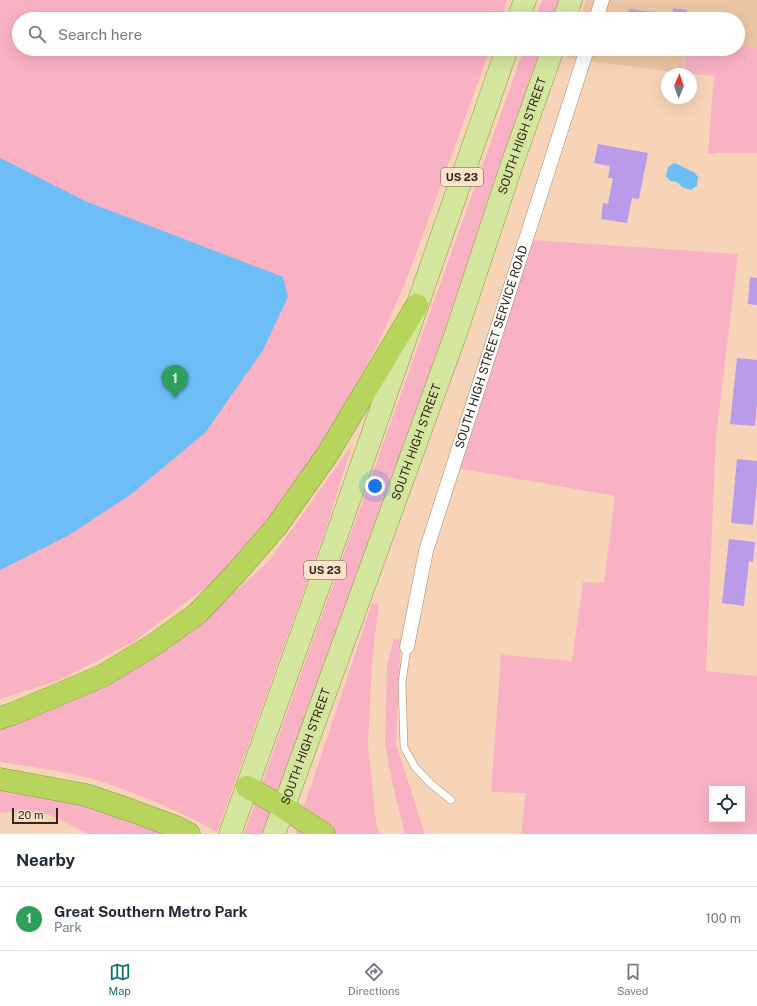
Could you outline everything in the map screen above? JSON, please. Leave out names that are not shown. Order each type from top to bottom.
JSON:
[{"type":"highway","points":[[0,718],[102,676],[155,644],[198,613],[236,573],[276,526],[327,456],[417,305]]},
{"type":"highway","points":[[0,779],[86,795],[130,810],[182,831]]},
{"type":"highway","points":[[247,787],[284,807],[324,834]]},
{"type":"main road","points":[[521,12],[525,0]]},
{"type":"main road","points":[[567,12],[571,0]]},
{"type":"main road","name":"US 23","points":[[230,834],[330,557],[505,56]]},
{"type":"main road","name":"SOUTH HIGH STREET","points":[[274,834],[456,333],[551,56]]},
{"type":"street","points":[[598,12],[602,0]]},
{"type":"street","name":"SOUTH HIGH STREET SERVICE ROAD","points":[[406,647],[426,551],[585,56]]},
{"type":"lane","points":[[406,647],[402,683],[404,747],[415,767],[430,783],[451,800]]},
{"type":"shaded area","points":[[0,0],[507,0],[503,12],[12,12],[12,56],[487,56],[408,276],[378,344],[320,451],[260,536],[206,587],[135,641],[60,680],[0,699]]},
{"type":"shaded area","points":[[542,0],[560,0],[556,12],[538,12]]},
{"type":"shaded area","points":[[586,0],[757,0],[757,47],[745,46],[745,12],[582,12]]},
{"type":"shaded area","points":[[745,46],[757,47],[757,153],[708,153],[714,76],[697,74],[697,68],[684,68],[686,56],[745,56]]},
{"type":"shaded area","points":[[522,56],[541,56],[436,354],[264,834],[244,834]]},
{"type":"shaded area","points":[[568,56],[686,56],[684,68],[661,68],[661,70],[567,58]]},
{"type":"shaded area","points":[[532,240],[738,254],[716,437],[706,671],[757,676],[757,834],[521,834],[526,793],[491,792],[501,655],[572,661],[583,582],[604,583],[615,496],[458,468]]},
{"type":"shaded area","points":[[352,445],[325,532],[217,832],[158,803],[96,780],[60,772],[0,762],[0,727],[207,617],[269,561]]},
{"type":"shaded area","points":[[372,603],[379,605],[372,662],[368,744],[376,820],[379,834],[295,834]]},
{"type":"shaded area","points":[[394,639],[401,640],[396,744],[425,834],[405,834],[392,782],[385,743],[387,665]]},
{"type":"shaded area","points":[[0,784],[86,800],[178,834],[89,834],[50,815],[18,811],[0,813]]},
{"type":"water","points":[[0,158],[85,201],[283,277],[288,297],[263,350],[205,433],[130,495],[69,535],[0,570]]},
{"type":"water","points":[[674,163],[694,172],[698,177],[697,186],[691,190],[682,187],[677,182],[670,181],[666,176],[668,167]]},
{"type":"building","points":[[673,8],[687,10],[687,12],[673,12]]},
{"type":"building","points":[[629,9],[651,12],[629,12]]},
{"type":"building","points":[[598,144],[648,153],[639,199],[632,198],[627,223],[601,219],[603,203],[608,204],[613,178],[608,178],[610,166],[594,163]]},
{"type":"building","points":[[750,277],[757,278],[757,305],[748,304]]},
{"type":"building","points":[[737,358],[757,360],[757,403],[755,426],[730,424]]},
{"type":"building","points":[[737,459],[757,461],[757,482],[753,525],[731,523]]},
{"type":"building","points":[[729,539],[755,542],[753,562],[749,561],[744,606],[722,603]]},
{"type":"place","name":"Great Southern Metro Park","points":[[175,398]]}]
